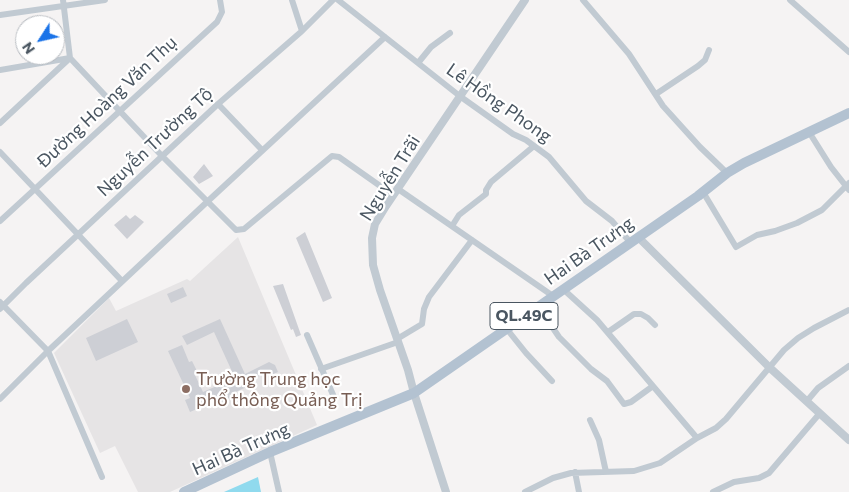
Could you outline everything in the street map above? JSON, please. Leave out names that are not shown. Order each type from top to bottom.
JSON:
[{"type":"main road","name":"Hai Bà Trưng","points":[[184,492],[270,452],[414,393],[703,192],[727,173],[849,113]]},
{"type":"street","points":[[0,15],[64,3],[105,0]]},
{"type":"street","name":"Đường Hoàng Văn Thụ","points":[[0,221],[217,22],[222,12],[220,0]]},
{"type":"street","points":[[292,0],[302,31]]},
{"type":"street","name":"Nguyễn Trường Tộ","points":[[1,305],[218,104],[302,31],[334,0]]},
{"type":"street","name":"Lê Hồng Phong","points":[[338,0],[460,97],[549,157],[586,201],[634,240],[849,440]]},
{"type":"street","name":"Nguyễn Trãi","points":[[446,492],[408,370],[380,290],[373,265],[372,238],[376,224],[396,192],[525,0]]},
{"type":"street","points":[[583,0],[629,54],[663,106],[727,173]]},
{"type":"street","points":[[790,0],[849,52]]},
{"type":"street","points":[[64,3],[70,58],[233,229],[241,230],[328,158],[335,156],[452,226],[553,296]]},
{"type":"street","points":[[418,63],[431,47],[450,33]]},
{"type":"street","points":[[0,399],[122,281],[385,37]]},
{"type":"street","points":[[656,94],[698,66],[704,60],[709,50]]},
{"type":"street","points":[[0,70],[70,58]]},
{"type":"street","points":[[0,123],[70,58]]},
{"type":"street","points":[[218,104],[262,150]]},
{"type":"street","points":[[703,192],[736,246],[757,235],[796,223],[822,210],[848,187],[823,156],[809,132]]},
{"type":"street","points":[[452,226],[464,211],[483,197],[491,182],[534,146]]},
{"type":"street","points":[[0,152],[122,281]]},
{"type":"street","points":[[322,369],[398,340],[422,324],[424,309],[430,297],[472,240]]},
{"type":"street","points":[[563,289],[608,332],[697,438]]},
{"type":"street","points":[[1,305],[48,351],[102,477]]},
{"type":"street","points":[[538,306],[559,338],[585,364],[608,381],[624,404],[653,386]]},
{"type":"street","points":[[525,492],[553,478],[575,472],[634,471],[660,463],[697,438],[716,428],[769,367],[798,338],[849,310]]},
{"type":"street","points":[[608,332],[634,314],[641,314],[655,325]]},
{"type":"street","points":[[506,328],[552,381]]},
{"type":"street","points":[[307,335],[334,397]]},
{"type":"street","points":[[807,401],[818,388],[849,366]]},
{"type":"street","points":[[713,492],[734,482],[759,478],[769,473],[820,413]]},
{"type":"street","points":[[590,420],[599,440],[606,472]]},
{"type":"street","points":[[270,452],[279,492]]},
{"type":"street","points":[[575,472],[579,492]]},
{"type":"shaded area","name":"Trường Trung học phổ thông Quảng Trị","points":[[238,237],[317,425],[170,492],[138,492],[115,446],[100,453],[54,353],[109,298],[116,311],[187,279],[190,281]]},
{"type":"water","points":[[258,477],[261,492],[224,492]]},
{"type":"building","points":[[204,164],[213,176],[199,184],[193,177]]},
{"type":"building","points":[[126,215],[130,219],[135,215],[144,222],[127,239],[114,225]]},
{"type":"building","points":[[305,232],[332,298],[323,302],[296,238]]},
{"type":"building","points":[[283,284],[301,335],[296,337],[293,329],[291,330],[273,286]]},
{"type":"building","points":[[183,287],[187,296],[171,303],[167,294]]},
{"type":"building","points":[[127,319],[138,342],[96,361],[86,338]]},
{"type":"building","points":[[220,319],[245,374],[269,362],[275,365],[278,372],[269,376],[268,373],[251,379],[253,384],[229,395],[231,398],[216,404],[215,401],[190,412],[185,400],[190,398],[168,351],[182,345],[189,362],[192,361],[197,371],[194,373],[203,392],[235,378],[214,332],[187,345],[182,336]]},
{"type":"place","name":"Trường Trung học phổ thông Quảng Trị","points":[[186,389]]}]
